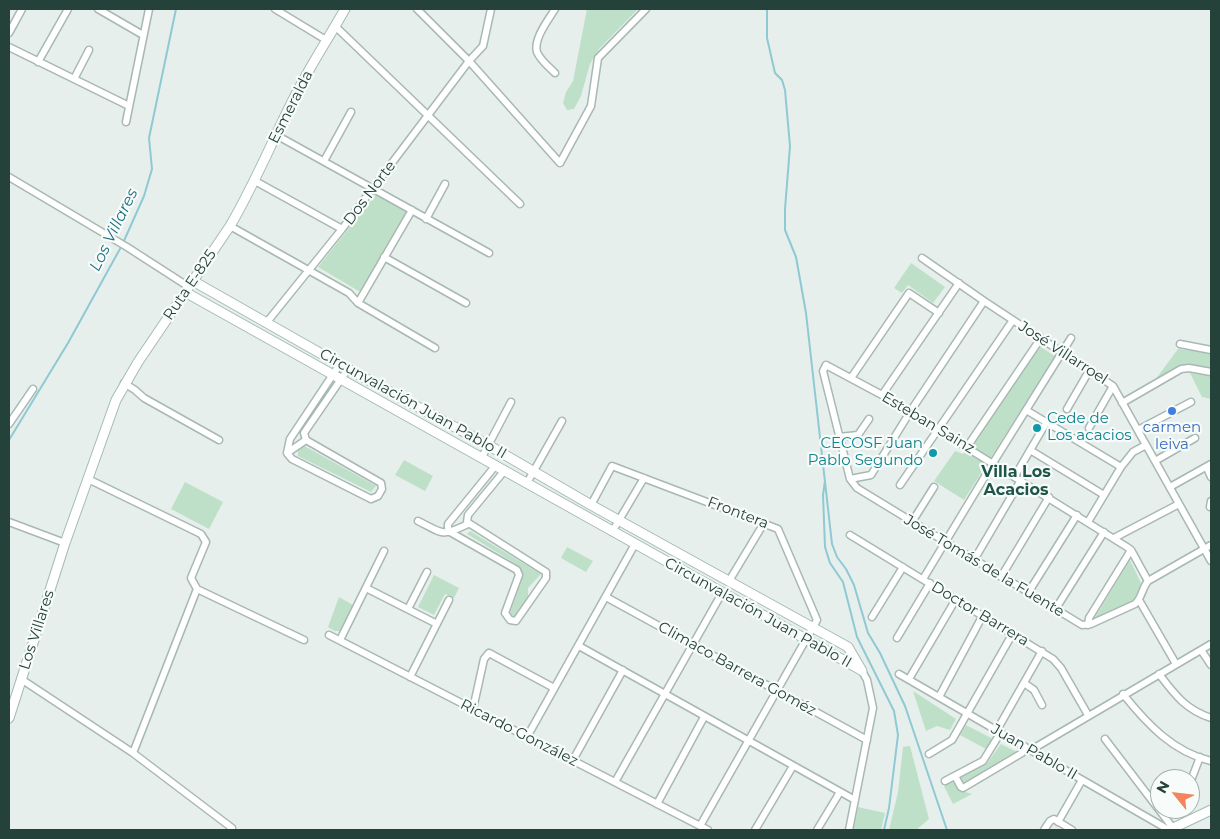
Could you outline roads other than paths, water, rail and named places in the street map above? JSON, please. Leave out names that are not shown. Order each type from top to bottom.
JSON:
[{"type":"street","points":[[9,32],[22,9]]},
{"type":"street","points":[[38,62],[68,9]]},
{"type":"street","points":[[98,9],[143,35]]},
{"type":"street","points":[[126,122],[149,9]]},
{"type":"street","points":[[275,9],[326,40]]},
{"type":"street","name":"Esmeralda","points":[[241,207],[291,104],[345,9]]},
{"type":"street","points":[[418,9],[469,61],[560,163],[591,106],[598,58],[646,9]]},
{"type":"street","name":"Dos Norte","points":[[267,322],[310,270],[469,61],[483,46],[492,9]]},
{"type":"street","points":[[555,9],[537,40],[537,47],[539,55],[555,74]]},
{"type":"street","points":[[335,26],[520,204]]},
{"type":"street","points":[[9,47],[129,106]]},
{"type":"street","points":[[74,79],[89,50]]},
{"type":"street","points":[[324,161],[351,112]]},
{"type":"street","points":[[276,135],[489,253]]},
{"type":"street","points":[[9,177],[120,242],[189,286]]},
{"type":"street","points":[[255,181],[342,229]]},
{"type":"street","points":[[426,218],[445,184]]},
{"type":"street","name":"Ruta E-825","points":[[138,362],[241,207]]},
{"type":"street","points":[[358,303],[412,210]]},
{"type":"street","points":[[230,226],[349,292],[358,303],[435,348]]},
{"type":"street","points":[[384,257],[466,303]]},
{"type":"street","name":"José Villarroel","points":[[922,258],[1113,386],[1211,560]]},
{"type":"street","points":[[882,395],[959,283]]},
{"type":"street","name":"Circunvalación Juan Pablo II","points":[[189,286],[267,322],[728,581],[862,670]]},
{"type":"street","name":"Circunvalación Juan Pablo II","points":[[189,286],[333,374],[722,593],[809,634],[848,647],[862,670]]},
{"type":"street","points":[[851,378],[909,293],[939,313]]},
{"type":"street","points":[[868,419],[858,435],[839,437],[850,479],[871,475],[910,412],[984,301]]},
{"type":"street","points":[[900,485],[1013,320]]},
{"type":"street","points":[[967,447],[1041,338]]},
{"type":"street","points":[[923,579],[1072,338]]},
{"type":"street","points":[[1180,344],[1211,350]]},
{"type":"street","name":"Los Villares","points":[[9,718],[65,543],[116,400],[124,383],[138,362]]},
{"type":"street","points":[[340,364],[290,438],[287,453],[292,460],[371,499],[378,496],[382,488],[381,483],[306,440],[304,433],[348,369]]},
{"type":"street","name":"Esteban Sainz","points":[[839,437],[824,371],[826,366],[882,395],[1114,538],[1131,550],[1148,581]]},
{"type":"street","points":[[1122,403],[1181,369],[1189,368],[1211,372]]},
{"type":"street","points":[[1067,409],[1089,371]]},
{"type":"street","points":[[124,383],[144,398],[219,440]]},
{"type":"street","points":[[1089,428],[1113,386]]},
{"type":"street","points":[[9,424],[33,389]]},
{"type":"street","points":[[482,457],[511,402]]},
{"type":"street","points":[[1138,430],[1191,402]]},
{"type":"street","points":[[1026,410],[1121,467]]},
{"type":"street","points":[[527,482],[562,421]]},
{"type":"street","points":[[1015,476],[1046,423]]},
{"type":"street","points":[[1155,462],[1195,438]]},
{"type":"street","points":[[287,453],[306,440]]},
{"type":"street","points":[[1088,522],[1121,467],[1133,452],[1146,445]]},
{"type":"street","points":[[1030,450],[1104,495]]},
{"type":"street","points":[[496,465],[448,524],[448,528],[451,532],[517,570],[519,575],[505,613],[510,620],[516,621],[546,578],[546,572],[468,524],[466,520],[505,470]]},
{"type":"street","name":"Frontera","points":[[591,505],[612,466],[778,529],[817,620],[809,634]]},
{"type":"street","points":[[1170,488],[1209,466],[1211,477]]},
{"type":"street","points":[[612,532],[644,478]]},
{"type":"street","points":[[88,479],[201,534],[206,542],[191,578],[197,589],[304,640]]},
{"type":"street","name":"José Tomás de la Fuente","points":[[850,479],[857,488],[1055,610],[1082,625],[1088,625]]},
{"type":"street","points":[[974,560],[1021,480]]},
{"type":"street","points":[[912,522],[934,487]]},
{"type":"street","points":[[1001,576],[1048,497]]},
{"type":"street","points":[[1114,538],[1180,504]]},
{"type":"street","points":[[1028,593],[1077,515]]},
{"type":"street","points":[[418,521],[443,533],[451,532],[468,524]]},
{"type":"street","points":[[9,522],[65,543]]},
{"type":"street","points":[[728,581],[764,523]]},
{"type":"street","points":[[1055,610],[1104,532]]},
{"type":"street","name":"Doctor Barrera","points":[[850,535],[1053,659],[1061,668],[1088,716]]},
{"type":"street","points":[[527,737],[635,544]]},
{"type":"street","points":[[1088,625],[1135,604],[1139,600],[1148,581],[1211,545]]},
{"type":"street","points":[[1088,625],[1090,618],[1131,550]]},
{"type":"street","points":[[340,640],[384,551]]},
{"type":"street","points":[[872,617],[903,567]]},
{"type":"street","points":[[408,609],[427,572]]},
{"type":"street","points":[[897,638],[930,583]]},
{"type":"street","points":[[366,588],[438,624]]},
{"type":"street","points":[[133,753],[197,589]]},
{"type":"street","points":[[615,782],[722,593]]},
{"type":"street","name":"Climaco Barrera Goméz","points":[[606,597],[867,740]]},
{"type":"street","points":[[909,679],[956,599]]},
{"type":"street","points":[[410,677],[449,600]]},
{"type":"street","points":[[1139,600],[1176,664]]},
{"type":"street","points":[[939,697],[983,615]]},
{"type":"street","points":[[929,754],[952,740],[1013,633]]},
{"type":"street","points":[[700,826],[809,634]]},
{"type":"street","name":"Ricardo González","points":[[329,635],[708,830]]},
{"type":"street","points":[[1031,750],[1123,694],[1211,644]]},
{"type":"street","points":[[579,646],[855,800]]},
{"type":"street","points":[[1201,650],[1211,665]]},
{"type":"street","points":[[945,782],[983,761],[1042,651]]},
{"type":"street","points":[[474,709],[484,659],[488,653],[554,688]]},
{"type":"street","points":[[572,760],[623,670]]},
{"type":"street","points":[[849,830],[873,708],[867,680],[862,670]]},
{"type":"street","name":"Juan Pablo II","points":[[899,674],[1170,829]]},
{"type":"street","points":[[1159,674],[1177,698],[1200,714],[1211,718]]},
{"type":"street","points":[[21,679],[133,753],[232,828]]},
{"type":"street","points":[[1024,683],[1034,690],[1042,705]]},
{"type":"street","points":[[1123,694],[1142,718],[1160,735],[1178,748],[1211,760]]},
{"type":"street","points":[[657,804],[704,717]]},
{"type":"street","points":[[1105,739],[1170,829],[1211,810]]},
{"type":"street","points":[[955,776],[963,788],[1022,753],[1024,746]]},
{"type":"street","points":[[1195,769],[1200,757]]},
{"type":"street","points":[[755,830],[793,766]]},
{"type":"street","points":[[1058,822],[1082,780]]},
{"type":"street","points":[[817,830],[840,792]]},
{"type":"street","points":[[1044,830],[1050,820],[1054,819],[1072,830]]},
{"type":"waterway","name":"Los Villares","points":[[123,243],[144,196],[152,169],[149,138],[176,9]]},
{"type":"waterway","points":[[767,9],[767,38],[775,73],[782,80],[785,90],[790,146],[785,230],[796,257],[806,313],[832,544],[837,557],[854,585],[868,633],[880,653],[905,706],[947,830]]},
{"type":"waterway","name":"Los Villares","points":[[9,440],[68,343],[121,247]]},
{"type":"waterway","points":[[825,481],[823,495],[825,547],[830,563],[843,582],[857,637],[894,711],[898,735],[889,808],[884,830]]},
{"type":"place","name":"carmen leiva","points":[[1172,411]]},
{"type":"place","name":"Cede de Los acacios","points":[[1037,428]]},
{"type":"place","name":"CECOSF Juan Pablo Segundo","points":[[933,453]]},
{"type":"district","name":"Villa Los Acacios","points":[[1016,481]]}]
